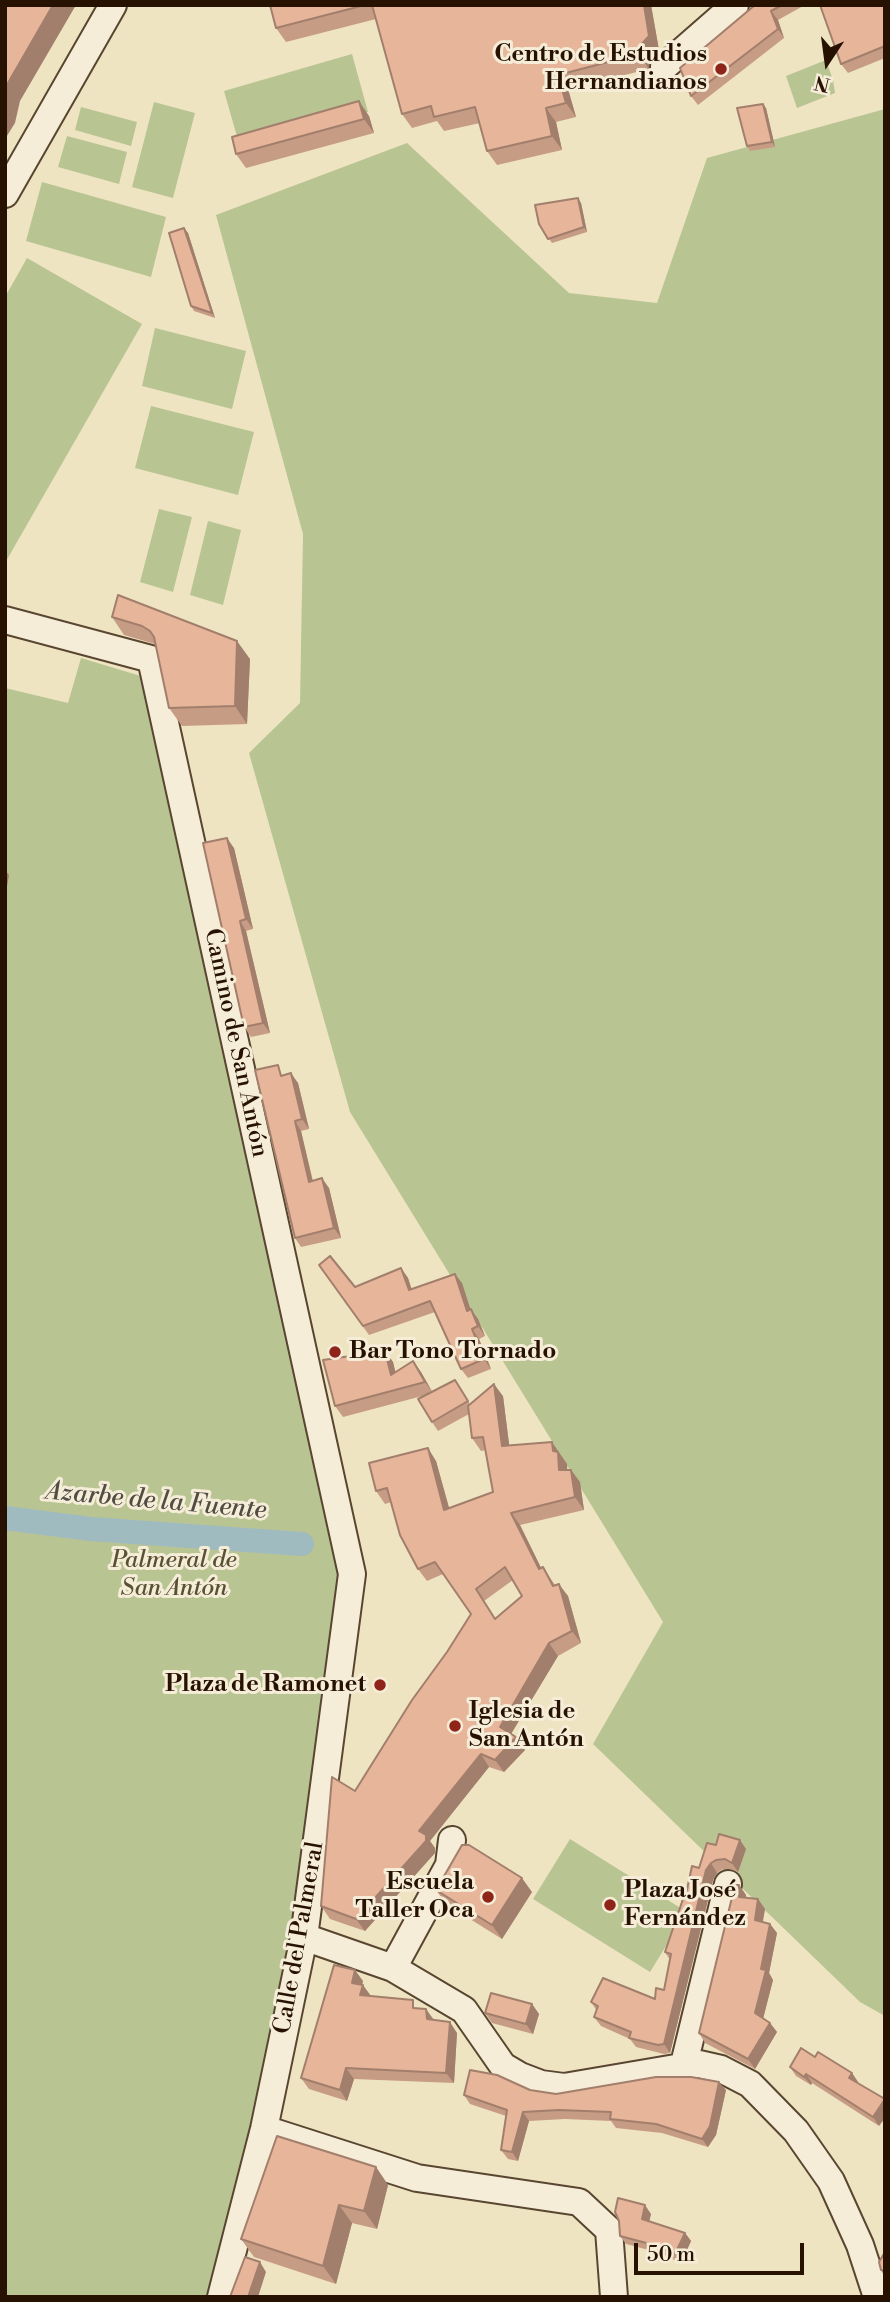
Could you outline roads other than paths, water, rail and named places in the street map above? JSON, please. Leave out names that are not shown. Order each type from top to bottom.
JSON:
[{"type":"street","points":[[5,194],[113,5]]},
{"type":"street","points":[[664,67],[735,5]]},
{"type":"street","name":"Camino de San Antón","points":[[5,620],[151,659],[352,1574]]},
{"type":"street","name":"Calle del Palmeral","points":[[221,2297],[264,2129],[304,1937],[352,1574]]},
{"type":"street","points":[[393,1968],[449,1865],[452,1840]]},
{"type":"street","points":[[683,2068],[728,1884]]},
{"type":"street","points":[[304,1937],[393,1968],[464,2010],[503,2066],[541,2084],[564,2087],[699,2064],[721,2069],[750,2084],[796,2131],[831,2181],[846,2212],[877,2297]]},
{"type":"street","points":[[264,2129],[417,2178],[579,2202],[609,2230],[614,2297]]},
{"type":"waterway","name":"Azarbe de la Fuente","points":[[5,1518],[91,1529],[302,1544]]},
{"type":"place","name":"Centro de Estudios Hernandianos","points":[[721,69]]},
{"type":"place","name":"Bar Tono Tornado","points":[[335,1352]]},
{"type":"place","name":"Plaza de Ramonet","points":[[380,1685]]},
{"type":"place","name":"Iglesia de San Antón","points":[[455,1726]]},
{"type":"place","name":"Escuela Taller Oca","points":[[488,1897]]},
{"type":"place","name":"Plaza José Fernández","points":[[610,1905]]},
{"type":"park label","name":"Palmeral de San Antón","points":[[174,1575]]}]
